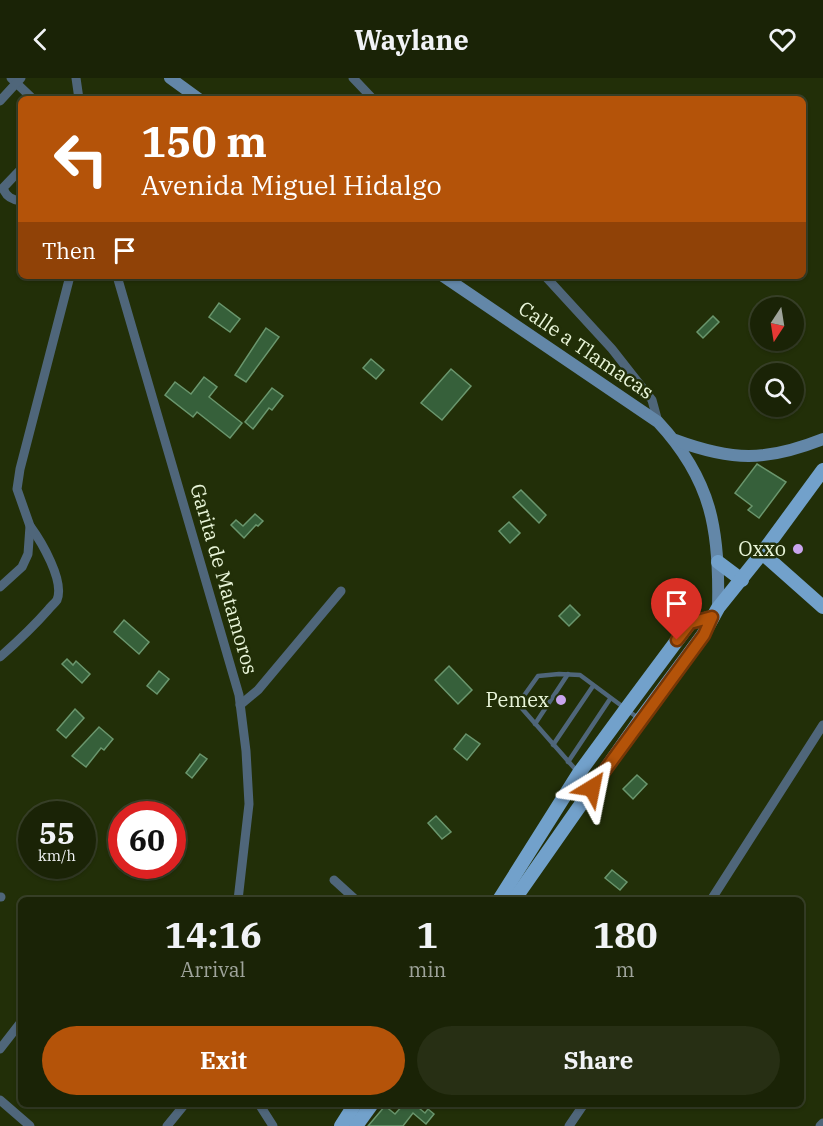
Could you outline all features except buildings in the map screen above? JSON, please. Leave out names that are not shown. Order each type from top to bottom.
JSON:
[{"type":"main road","points":[[170,78],[195,96]]},
{"type":"main road","name":"Calle a Tlamacas","points":[[446,279],[658,422],[675,440],[690,462],[706,495],[712,518],[718,562],[715,613]]},
{"type":"main road","points":[[675,440],[707,452],[746,456],[787,451],[823,439]]},
{"type":"main road","points":[[516,897],[640,720],[704,635],[715,613],[823,470]]},
{"type":"main road","points":[[762,553],[823,607]]},
{"type":"main road","points":[[718,562],[742,580]]},
{"type":"main road","points":[[501,897],[579,773],[690,623],[715,613]]},
{"type":"main road","points":[[341,1126],[354,1107]]},
{"type":"main road","points":[[356,1126],[370,1107]]},
{"type":"street","points":[[76,78],[79,96]]},
{"type":"street","points":[[354,78],[370,96]]},
{"type":"street","points":[[0,101],[16,80],[30,96]]},
{"type":"street","points":[[18,172],[3,188],[5,195],[18,201]]},
{"type":"street","points":[[0,586],[22,567],[27,554],[30,531],[17,489],[20,469],[69,279]]},
{"type":"street","name":"Garita de Matamoros","points":[[118,279],[239,695],[246,751],[249,804],[238,897]]},
{"type":"street","points":[[548,279],[612,349],[652,400],[658,422]]},
{"type":"street","points":[[0,657],[34,626],[57,600],[59,587],[53,569],[41,541],[30,531]]},
{"type":"street","points":[[240,705],[258,690],[341,591]]},
{"type":"street","points":[[713,897],[823,725]]},
{"type":"street","points":[[334,880],[353,897]]},
{"type":"street","points":[[0,1048],[18,1026]]},
{"type":"street","points":[[0,1100],[30,1126]]},
{"type":"street","points":[[167,1126],[183,1107]]},
{"type":"street","points":[[261,1107],[273,1126]]},
{"type":"street","points":[[569,1126],[582,1107]]},
{"type":"street","points":[[820,1126],[823,1123]]},
{"type":"lane","points":[[535,724],[568,674]]},
{"type":"lane","points":[[592,788],[518,704],[538,676],[580,675],[640,720]]},
{"type":"lane","points":[[553,745],[593,686]]},
{"type":"lane","points":[[568,762],[610,699]]},
{"type":"place","name":"Oxxo","points":[[798,549]]},
{"type":"place","name":"Pemex","points":[[561,700]]},
{"type":"route","points":[[592,788],[704,635],[712,617],[690,623],[677,640]]}]
